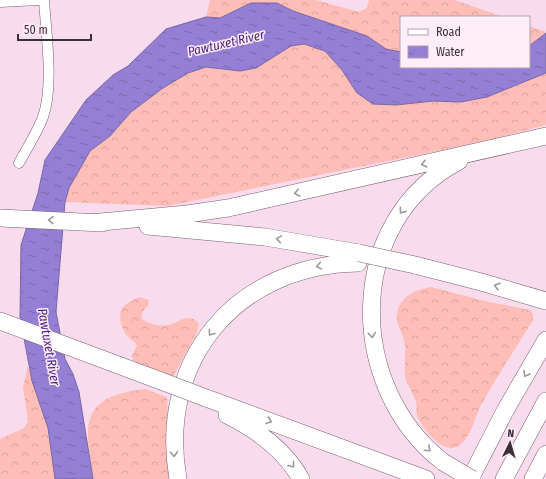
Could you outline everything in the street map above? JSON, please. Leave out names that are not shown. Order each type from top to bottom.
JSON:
[{"type":"highway","points":[[90,222],[141,219],[228,208],[546,136]]},
{"type":"highway","points":[[489,149],[468,157],[429,181],[410,201],[393,226],[376,270],[372,292],[371,324],[374,346],[388,391],[408,426],[424,445],[443,462],[471,479],[506,409],[546,340]]},
{"type":"highway","points":[[0,218],[90,222],[238,234],[358,258],[415,265],[540,299]]},
{"type":"highway","points":[[178,479],[174,436],[179,398],[196,355],[217,324],[245,298],[280,278],[309,268],[358,258]]},
{"type":"highway","points":[[0,321],[161,381],[205,400],[426,479]]},
{"type":"highway","points":[[205,400],[242,422],[266,439],[286,457],[301,479]]},
{"type":"highway","points":[[504,479],[546,401]]},
{"type":"highway","points":[[533,479],[546,454]]},
{"type":"street","points":[[0,2],[38,0]]},
{"type":"street","points":[[19,163],[43,117],[47,99],[48,81],[44,0]]},
{"type":"green space","points":[[210,0],[316,0],[359,12],[367,8],[369,0],[455,0],[500,16],[400,16],[400,52],[386,49],[366,36],[293,11],[277,3],[251,3],[220,18],[206,17]]},
{"type":"green space","points":[[530,26],[546,32],[530,45]]},
{"type":"green space","points":[[304,44],[325,51],[342,70],[433,101],[461,102],[487,97],[546,73],[546,125],[482,142],[167,206],[65,202],[69,188],[90,151],[110,136],[131,112],[163,88],[188,73],[206,67],[240,71],[256,68],[291,46]]},
{"type":"green space","points":[[431,287],[489,302],[530,310],[533,314],[533,320],[481,405],[467,437],[460,445],[454,448],[441,445],[435,440],[424,428],[417,416],[416,402],[406,378],[405,346],[397,318],[398,309],[407,296],[416,291]]},
{"type":"green space","points":[[139,297],[149,300],[148,306],[142,313],[142,319],[147,322],[157,325],[164,325],[191,318],[199,323],[197,332],[173,377],[133,361],[132,355],[137,346],[125,334],[120,321],[120,316],[122,308],[125,305]]},
{"type":"green space","points":[[28,366],[48,428],[55,479],[0,479],[0,439],[24,428],[28,421],[23,387]]},
{"type":"green space","points":[[145,389],[167,397],[170,479],[93,479],[88,443],[88,428],[91,416],[97,406],[107,399],[123,393]]},
{"type":"water","name":"Pawtuxet River","points":[[251,3],[277,3],[293,11],[367,36],[386,49],[400,52],[400,68],[530,68],[530,45],[546,33],[546,73],[487,97],[461,102],[433,101],[396,105],[373,104],[357,93],[342,70],[325,51],[304,44],[291,46],[256,68],[240,71],[206,67],[188,73],[163,88],[131,112],[110,136],[90,151],[69,188],[65,202],[56,312],[65,359],[73,374],[79,392],[93,479],[55,479],[48,428],[32,381],[20,317],[21,245],[38,193],[45,160],[86,100],[113,75],[128,66],[166,29],[206,17],[220,18]]}]
